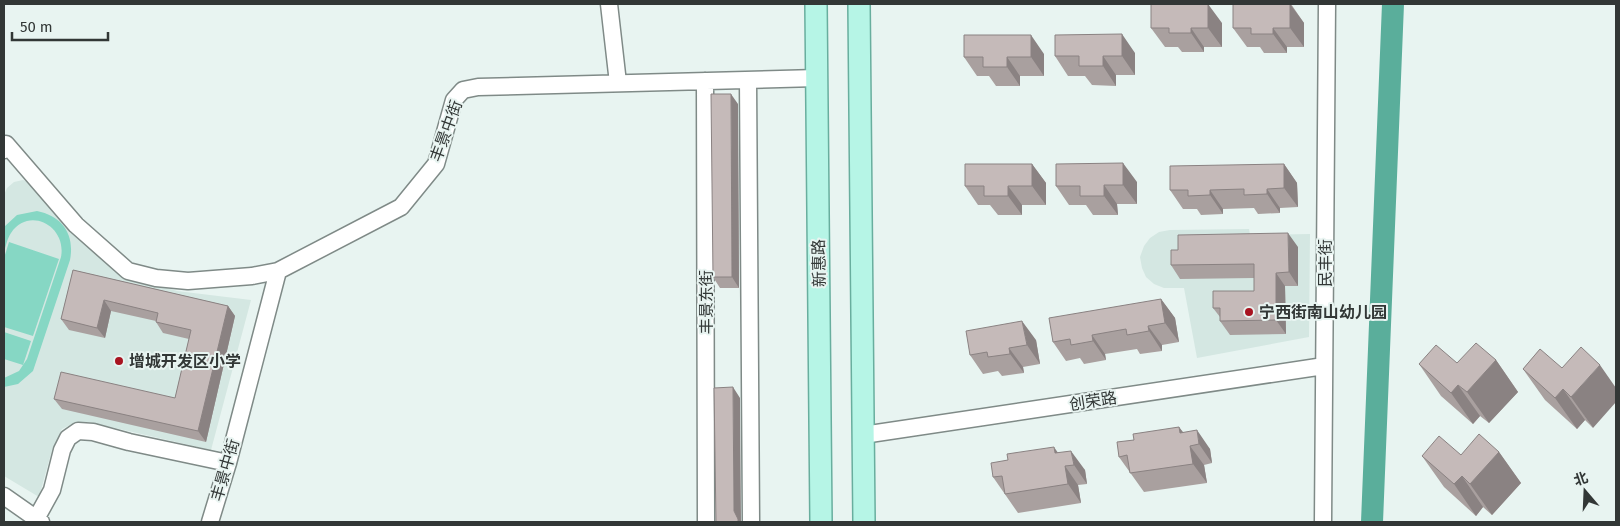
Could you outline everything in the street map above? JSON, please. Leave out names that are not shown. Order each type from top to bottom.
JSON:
[{"type":"main road","name":"新惠路","points":[[816,4],[821,522]]},
{"type":"main road","points":[[859,4],[864,522]]},
{"type":"street","points":[[609,4],[618,83]]},
{"type":"street","name":"民丰街","points":[[1323,522],[1327,4]]},
{"type":"street","name":"丰景中街","points":[[210,522],[228,463],[278,271],[401,207],[436,164],[454,100],[462,90],[478,87],[817,78]]},
{"type":"street","points":[[748,80],[751,522]]},
{"type":"street","name":"丰景东街","points":[[705,81],[706,522]]},
{"type":"street","points":[[5,147],[76,225],[128,271],[156,278],[188,281],[224,279],[278,271]]},
{"type":"street","name":"创荣路","points":[[863,436],[1324,366]]},
{"type":"street","points":[[4,496],[38,521],[52,490],[62,450],[68,438],[78,431],[93,432],[129,442],[228,463]]},
{"type":"shaded area","name":"增城开发区小学","points":[[23,180],[31,183],[37,189],[115,272],[177,291],[251,300],[211,450],[89,422],[76,422],[62,429],[52,450],[39,497],[4,476],[4,195],[7,188],[14,182]]},
{"type":"shaded area","name":"宁西街南山幼儿园","points":[[1249,229],[1250,235],[1310,234],[1309,337],[1197,358],[1184,288],[1164,288],[1154,284],[1146,277],[1140,257],[1144,246],[1150,238],[1159,232],[1170,230]]},
{"type":"green space","points":[[37,211],[53,217],[65,228],[70,242],[70,260],[33,371],[18,384],[4,387],[4,378],[19,371],[27,359],[61,257],[61,246],[58,236],[45,223],[36,221],[27,221],[19,225],[11,233],[4,252],[4,227],[17,215]]},
{"type":"green space","points":[[9,242],[59,259],[33,336],[4,327],[4,258]]},
{"type":"green space","points":[[4,332],[31,341],[23,365],[4,359]]},
{"type":"building","points":[[1151,4],[1208,4],[1208,28],[1191,28],[1191,33],[1169,33],[1169,28],[1151,28]]},
{"type":"building","points":[[1233,4],[1290,4],[1290,28],[1273,28],[1273,34],[1251,34],[1251,28],[1233,28]]},
{"type":"building","points":[[1122,34],[1122,56],[1103,56],[1103,66],[1079,66],[1079,56],[1055,56],[1055,35]]},
{"type":"building","points":[[964,35],[1031,35],[1031,57],[1007,57],[1007,67],[983,67],[983,57],[964,57]]},
{"type":"building","points":[[711,94],[731,94],[732,277],[713,277]]},
{"type":"building","points":[[1123,163],[1123,185],[1104,185],[1104,196],[1080,196],[1080,186],[1056,186],[1056,164]]},
{"type":"building","points":[[965,164],[1032,164],[1032,186],[1008,186],[1008,196],[984,196],[984,186],[965,186]]},
{"type":"building","points":[[1284,164],[1284,188],[1267,189],[1267,194],[1244,195],[1244,189],[1210,190],[1210,195],[1188,196],[1188,190],[1170,190],[1170,166]]},
{"type":"building","points":[[1288,233],[1289,272],[1276,273],[1276,320],[1220,321],[1220,308],[1213,308],[1213,291],[1254,291],[1254,264],[1171,265],[1171,250],[1178,250],[1178,235]]},
{"type":"building","points":[[73,270],[228,306],[198,431],[54,399],[61,372],[175,398],[191,330],[156,322],[158,313],[104,300],[97,328],[61,319]]},
{"type":"building","points":[[1161,299],[1165,323],[1148,326],[1149,331],[1127,335],[1126,329],[1092,335],[1093,341],[1071,345],[1070,339],[1053,342],[1049,318]]},
{"type":"building","points":[[1022,321],[1027,345],[1009,348],[1010,354],[988,357],[987,352],[970,355],[966,331]]},
{"type":"building","points":[[1476,343],[1496,360],[1467,392],[1458,385],[1451,393],[1419,364],[1436,345],[1457,363]]},
{"type":"building","points":[[1581,347],[1600,365],[1571,397],[1563,389],[1555,398],[1523,369],[1540,349],[1562,368]]},
{"type":"building","points":[[733,387],[734,511],[738,522],[716,522],[714,388]]},
{"type":"building","points":[[1179,427],[1180,433],[1197,430],[1199,444],[1190,446],[1193,464],[1130,473],[1127,455],[1119,457],[1117,442],[1134,440],[1133,434]]},
{"type":"building","points":[[1479,434],[1499,452],[1470,484],[1462,476],[1454,484],[1422,456],[1439,436],[1461,455]]},
{"type":"building","points":[[1054,447],[1055,453],[1071,451],[1074,465],[1065,466],[1068,484],[1005,494],[1002,476],[993,477],[991,463],[1008,460],[1007,454]]},
{"type":"waterway","points":[[1372,522],[1393,4]]},
{"type":"place","name":"宁西街南山幼儿园","points":[[1249,312]]},
{"type":"place","name":"增城开发区小学","points":[[119,361]]}]
